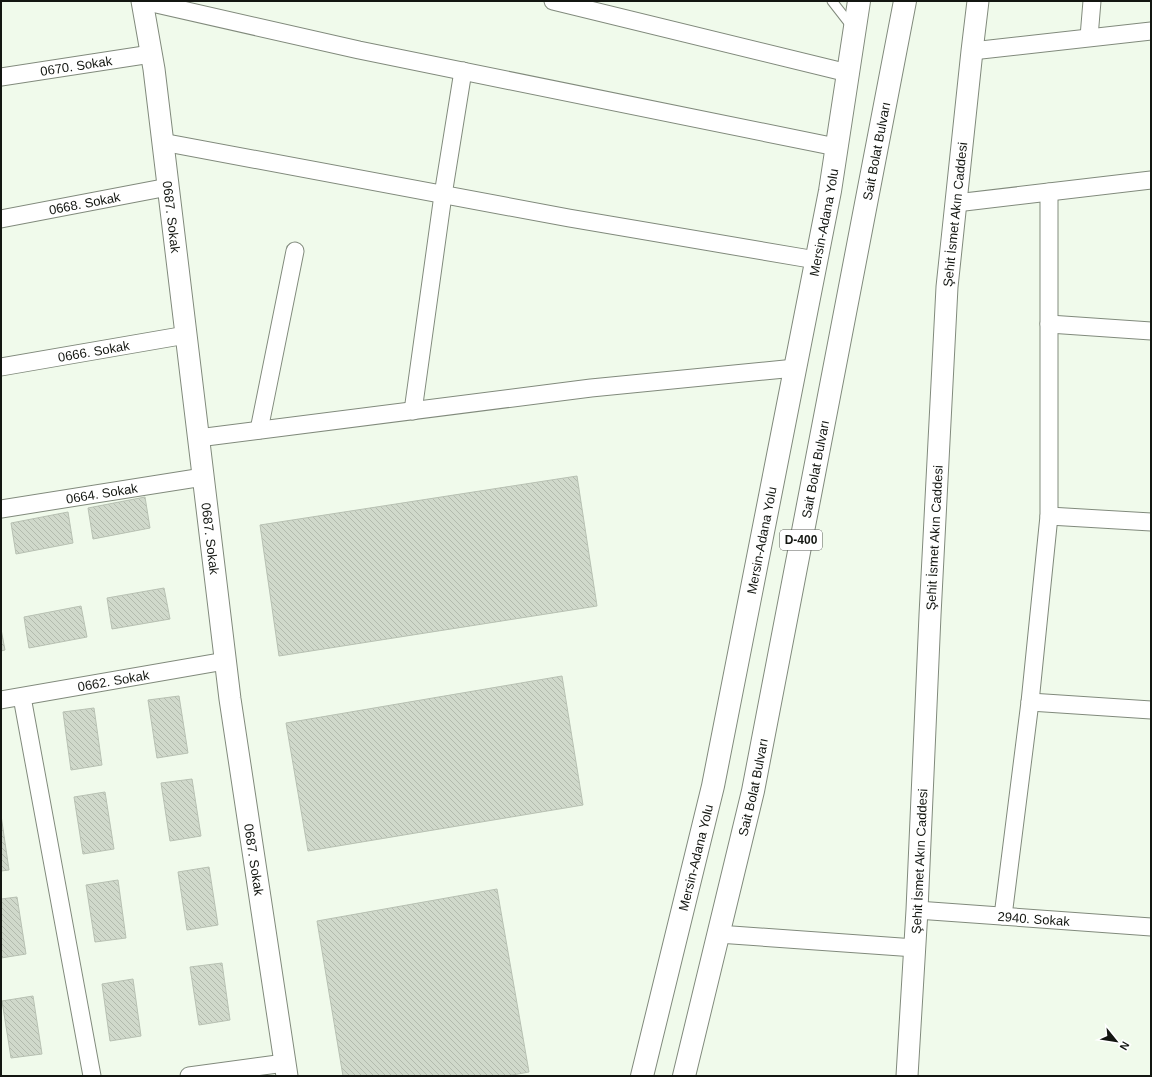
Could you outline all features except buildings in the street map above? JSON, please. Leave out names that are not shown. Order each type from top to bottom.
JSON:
[{"type":"highway","name":"Mersin-Adana Yolu","points":[[642,1076],[713,786],[830,190],[859,1]]},
{"type":"highway","name":"Sait Bolat Bulvarı","points":[[684,1076],[753,791],[905,1]]},
{"type":"street","name":"0687. Sokak","points":[[142,1],[151,54],[168,187],[230,699],[286,1069]]},
{"type":"street","points":[[142,1],[358,50],[836,147]]},
{"type":"street","points":[[553,1],[848,73]]},
{"type":"street","name":"Şehit İsmet Akın Caddesi","points":[[907,1076],[917,910],[946,303],[978,1]]},
{"type":"street","points":[[1089,37],[1092,1]]},
{"type":"street","points":[[972,51],[1151,31]]},
{"type":"street","name":"0670. Sokak","points":[[1,77],[151,54]]},
{"type":"street","points":[[413,410],[443,195],[463,71]]},
{"type":"street","points":[[162,142],[576,219],[816,260]]},
{"type":"street","points":[[956,202],[1151,180]]},
{"type":"street","name":"0668. Sokak","points":[[1,219],[168,187]]},
{"type":"street","points":[[1003,916],[1030,702],[1049,516],[1049,192]]},
{"type":"street","points":[[259,430],[295,252]]},
{"type":"street","points":[[1049,324],[1151,331]]},
{"type":"street","name":"0666. Sokak","points":[[1,367],[186,335]]},
{"type":"street","points":[[198,438],[592,388],[795,368]]},
{"type":"street","name":"0664. Sokak","points":[[1,509],[203,477]]},
{"type":"street","points":[[1049,516],[1151,522]]},
{"type":"street","name":"0662. Sokak","points":[[1,700],[225,661]]},
{"type":"street","points":[[22,696],[92,1076]]},
{"type":"street","points":[[1030,702],[1151,710]]},
{"type":"street","name":"2940. Sokak","points":[[917,910],[1151,927]]},
{"type":"street","points":[[718,934],[915,948]]},
{"type":"street","points":[[189,1076],[286,1069]]},
{"type":"lane","points":[[832,1],[854,31]]}]
